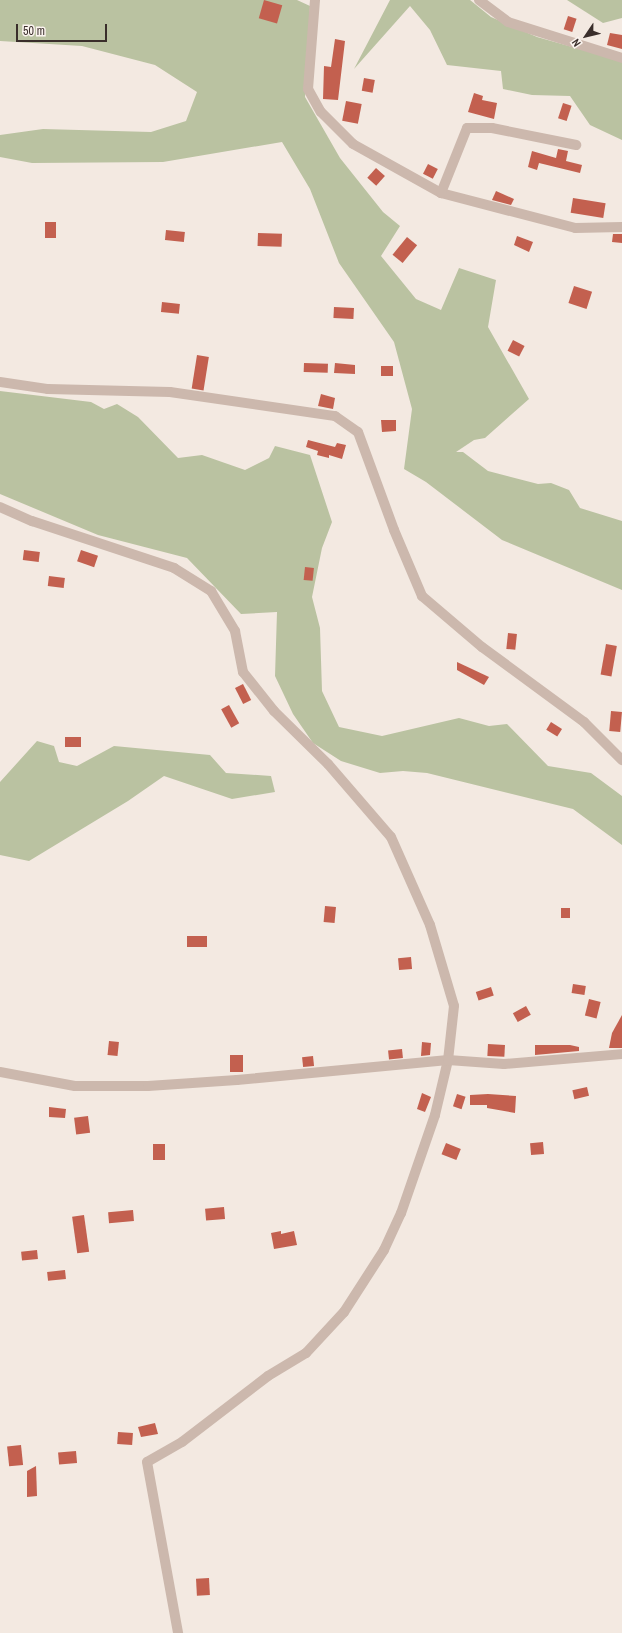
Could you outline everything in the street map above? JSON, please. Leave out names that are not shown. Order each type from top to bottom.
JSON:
[{"type":"street","points":[[315,0],[308,90],[321,112],[353,144],[441,192],[576,228],[622,227]]},
{"type":"street","points":[[479,0],[508,22],[622,58]]},
{"type":"street","points":[[441,192],[467,128],[492,128],[576,145]]},
{"type":"street","points":[[0,382],[48,389],[170,392],[335,416],[358,432],[394,530],[422,596],[482,647],[584,722],[622,760]]},
{"type":"street","points":[[0,507],[32,521],[174,568],[211,591],[235,631],[244,672],[274,711],[328,764],[391,837],[430,925],[454,1006],[448,1060],[434,1115],[401,1213],[384,1250],[344,1312],[306,1353],[268,1376],[182,1442],[147,1462],[178,1633]]},
{"type":"street","points":[[0,1072],[75,1086],[148,1086],[237,1080],[448,1060],[504,1064],[622,1054]]},
{"type":"green space","points":[[0,0],[297,0],[310,6],[305,97],[340,158],[383,212],[400,226],[381,256],[416,299],[441,310],[459,268],[496,280],[488,327],[529,399],[485,438],[474,440],[456,452],[463,452],[488,471],[538,484],[551,483],[569,490],[580,508],[622,521],[622,590],[502,540],[426,482],[404,469],[412,409],[394,342],[339,263],[310,189],[282,142],[163,162],[32,163],[0,157],[0,135],[43,129],[151,132],[186,121],[197,92],[155,65],[82,46],[0,41]]},
{"type":"green space","points":[[390,0],[470,0],[491,17],[537,37],[622,61],[622,140],[590,125],[570,96],[532,95],[503,89],[501,71],[447,65],[430,30],[410,6],[354,69]]},
{"type":"green space","points":[[567,0],[622,0],[622,18],[603,23]]},
{"type":"green space","points":[[0,391],[91,402],[104,409],[117,404],[138,417],[178,458],[202,455],[245,470],[269,458],[275,446],[310,455],[332,522],[322,548],[312,597],[320,628],[322,691],[339,727],[382,736],[459,718],[489,726],[507,724],[548,766],[591,773],[622,796],[622,845],[573,809],[427,773],[403,771],[380,773],[341,761],[313,743],[293,714],[275,676],[277,612],[241,614],[187,558],[98,535],[0,494]]},
{"type":"green space","points":[[37,741],[54,746],[59,762],[77,766],[114,746],[210,755],[226,773],[271,776],[275,792],[232,799],[164,776],[128,801],[29,861],[0,855],[0,782]]},
{"type":"building","points":[[264,0],[282,5],[277,24],[259,18]]},
{"type":"building","points":[[568,16],[577,19],[572,32],[564,29]]},
{"type":"building","points":[[610,33],[622,35],[622,49],[607,45]]},
{"type":"building","points":[[335,39],[345,41],[338,100],[323,99],[324,66],[331,67]]},
{"type":"building","points":[[364,78],[375,80],[373,93],[362,91]]},
{"type":"building","points":[[474,93],[483,96],[482,100],[497,103],[494,119],[468,112]]},
{"type":"building","points":[[346,101],[362,104],[358,124],[342,121]]},
{"type":"building","points":[[563,103],[572,106],[567,121],[558,118]]},
{"type":"building","points":[[558,149],[568,151],[566,161],[582,165],[580,173],[539,163],[537,170],[528,167],[532,151],[556,158]]},
{"type":"building","points":[[428,164],[438,169],[433,179],[423,174]]},
{"type":"building","points":[[376,168],[385,176],[376,186],[367,178]]},
{"type":"building","points":[[496,191],[514,199],[511,205],[492,200]]},
{"type":"building","points":[[573,198],[606,203],[603,218],[571,213]]},
{"type":"building","points":[[45,222],[56,222],[56,238],[45,238]]},
{"type":"building","points":[[166,230],[185,232],[184,242],[165,240]]},
{"type":"building","points":[[258,233],[282,234],[282,247],[258,246]]},
{"type":"building","points":[[613,234],[622,234],[622,243],[612,242]]},
{"type":"building","points":[[517,236],[533,242],[529,252],[514,245]]},
{"type":"building","points":[[407,237],[417,245],[403,263],[393,255]]},
{"type":"building","points":[[574,286],[592,292],[587,309],[568,303]]},
{"type":"building","points":[[162,302],[180,304],[179,314],[161,312]]},
{"type":"building","points":[[334,307],[354,308],[353,319],[333,318]]},
{"type":"building","points":[[513,340],[525,346],[519,357],[508,351]]},
{"type":"building","points":[[197,355],[209,357],[204,390],[192,389]]},
{"type":"building","points":[[304,363],[328,364],[328,373],[304,372]]},
{"type":"building","points":[[335,363],[355,365],[355,374],[334,373]]},
{"type":"building","points":[[381,366],[393,366],[393,376],[381,376]]},
{"type":"building","points":[[321,394],[335,398],[333,409],[318,406]]},
{"type":"building","points":[[381,420],[396,420],[396,431],[382,432]]},
{"type":"building","points":[[308,440],[335,447],[337,443],[346,445],[342,459],[329,455],[329,458],[317,455],[318,451],[306,447]]},
{"type":"building","points":[[24,550],[40,552],[39,562],[23,560]]},
{"type":"building","points":[[81,550],[98,556],[94,567],[77,561]]},
{"type":"building","points":[[305,567],[314,568],[313,581],[304,580]]},
{"type":"building","points":[[49,576],[65,578],[64,588],[48,586]]},
{"type":"building","points":[[508,633],[517,634],[515,650],[506,649]]},
{"type":"building","points":[[606,644],[617,646],[611,676],[601,675]]},
{"type":"building","points":[[457,662],[489,677],[484,685],[457,670]]},
{"type":"building","points":[[243,684],[251,700],[243,704],[235,688]]},
{"type":"building","points":[[229,705],[239,723],[231,728],[221,709]]},
{"type":"building","points":[[611,711],[622,712],[620,732],[609,731]]},
{"type":"building","points":[[551,722],[562,729],[557,737],[546,730]]},
{"type":"building","points":[[65,737],[81,737],[81,747],[65,747]]},
{"type":"building","points":[[325,906],[336,907],[335,923],[324,922]]},
{"type":"building","points":[[561,908],[570,908],[570,918],[561,918]]},
{"type":"building","points":[[187,936],[207,936],[207,947],[187,947]]},
{"type":"building","points":[[411,957],[412,969],[399,970],[398,958]]},
{"type":"building","points":[[573,984],[586,986],[584,995],[572,993]]},
{"type":"building","points":[[491,987],[494,996],[479,1001],[476,992]]},
{"type":"building","points":[[589,999],[601,1002],[597,1018],[585,1015]]},
{"type":"building","points":[[526,1006],[531,1015],[518,1022],[513,1013]]},
{"type":"building","points":[[622,1015],[622,1048],[609,1048],[612,1033]]},
{"type":"building","points":[[109,1041],[119,1042],[117,1056],[108,1055]]},
{"type":"building","points":[[422,1042],[431,1043],[430,1055],[421,1056]]},
{"type":"building","points":[[488,1044],[505,1045],[504,1057],[487,1056]]},
{"type":"building","points":[[535,1045],[570,1045],[579,1047],[579,1051],[535,1055]]},
{"type":"building","points":[[402,1049],[403,1058],[389,1059],[388,1050]]},
{"type":"building","points":[[230,1055],[243,1055],[243,1072],[230,1072]]},
{"type":"building","points":[[313,1056],[314,1066],[303,1067],[302,1057]]},
{"type":"building","points":[[587,1087],[589,1096],[574,1099],[572,1090]]},
{"type":"building","points":[[422,1093],[431,1097],[425,1112],[417,1109]]},
{"type":"building","points":[[457,1094],[466,1097],[462,1109],[453,1106]]},
{"type":"building","points":[[488,1094],[516,1096],[515,1113],[487,1108],[487,1105],[470,1105],[470,1095]]},
{"type":"building","points":[[49,1107],[66,1109],[65,1118],[49,1117]]},
{"type":"building","points":[[88,1116],[90,1133],[76,1135],[74,1118]]},
{"type":"building","points":[[543,1142],[544,1154],[531,1155],[530,1143]]},
{"type":"building","points":[[446,1143],[461,1149],[456,1160],[442,1154]]},
{"type":"building","points":[[153,1144],[165,1144],[165,1160],[153,1160]]},
{"type":"building","points":[[224,1207],[225,1219],[206,1221],[205,1209]]},
{"type":"building","points":[[133,1210],[134,1221],[109,1223],[108,1212]]},
{"type":"building","points":[[84,1215],[89,1252],[77,1253],[72,1217]]},
{"type":"building","points":[[281,1231],[281,1234],[294,1231],[297,1245],[274,1249],[271,1233]]},
{"type":"building","points":[[37,1250],[38,1259],[22,1261],[21,1252]]},
{"type":"building","points":[[65,1270],[66,1279],[48,1281],[47,1272]]},
{"type":"building","points":[[155,1423],[158,1434],[141,1437],[138,1427]]},
{"type":"building","points":[[118,1432],[133,1433],[132,1445],[117,1444]]},
{"type":"building","points":[[21,1445],[23,1465],[9,1466],[7,1446]]},
{"type":"building","points":[[76,1451],[77,1463],[59,1465],[58,1453]]},
{"type":"building","points":[[36,1466],[37,1496],[27,1497],[27,1471]]},
{"type":"building","points":[[209,1578],[210,1595],[197,1596],[196,1579]]}]
